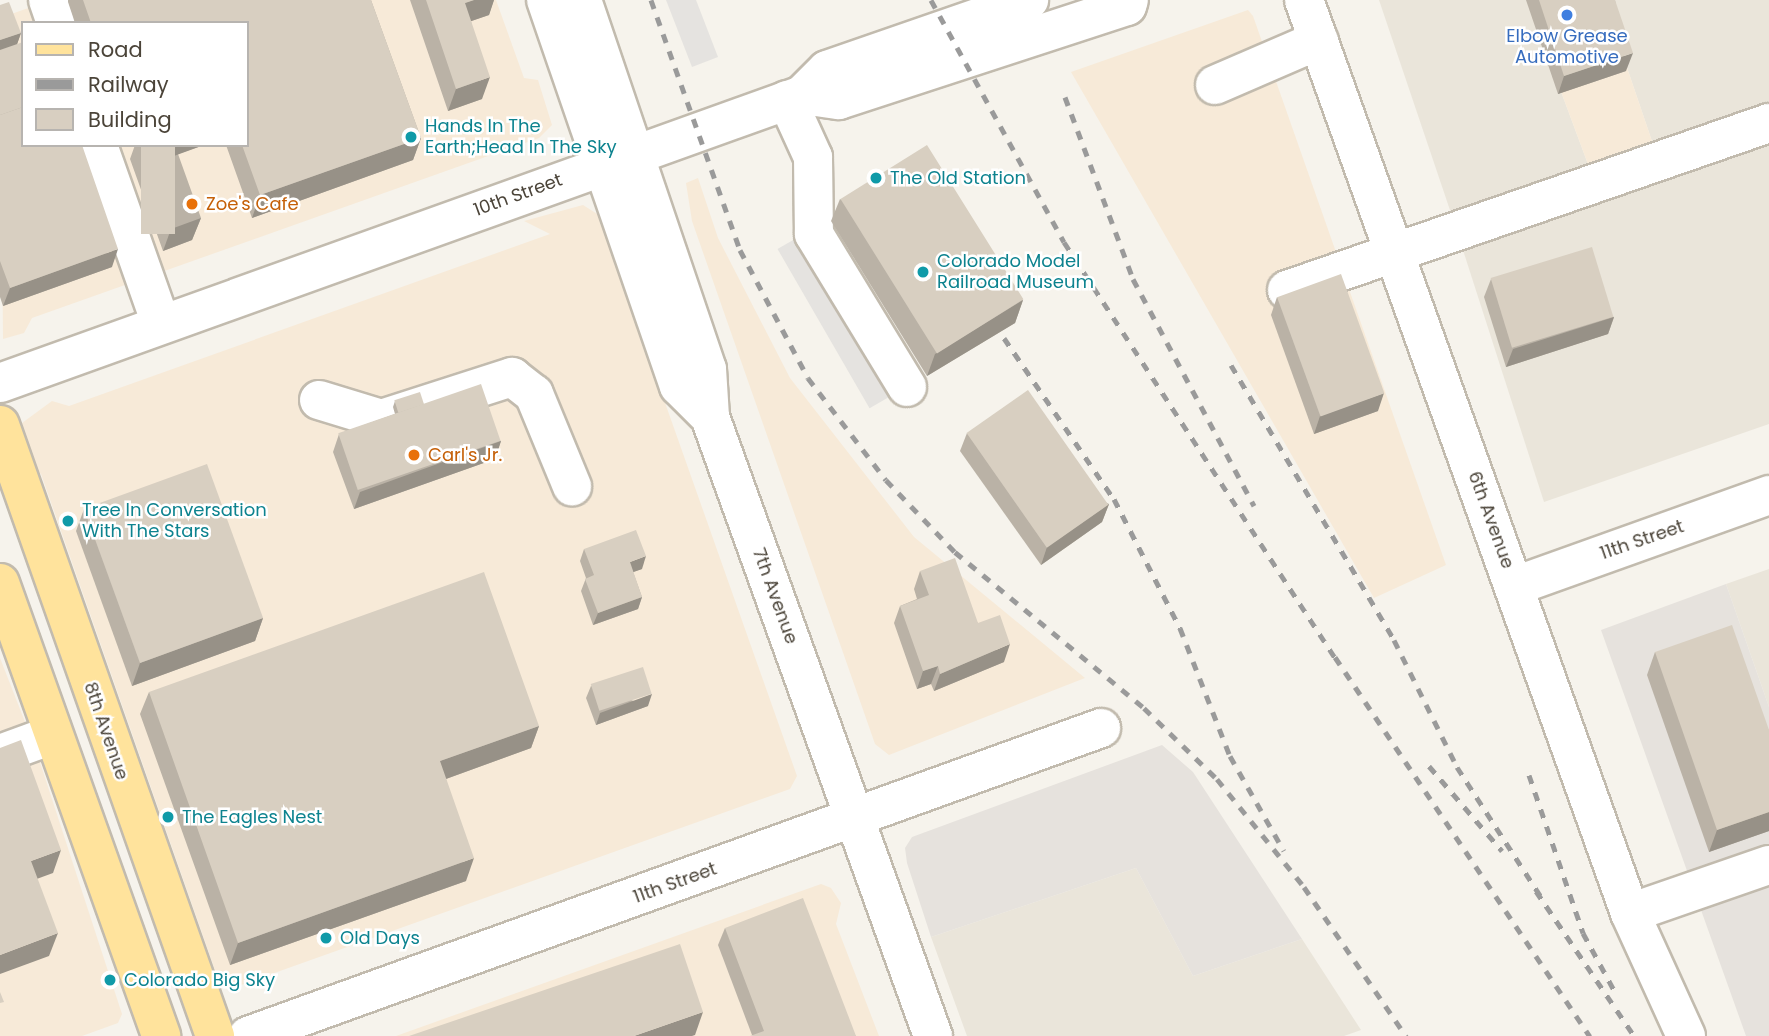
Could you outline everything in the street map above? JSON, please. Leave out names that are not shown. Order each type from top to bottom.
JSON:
[{"type":"main road","name":"8th Avenue","points":[[0,425],[215,1036]]},
{"type":"main road","points":[[0,583],[161,1036]]},
{"type":"street","points":[[48,0],[55,21]]},
{"type":"street","name":"7th Avenue","points":[[546,0],[618,158],[707,369],[710,417],[933,1036]]},
{"type":"street","points":[[582,0],[618,158]]},
{"type":"street","points":[[907,387],[814,234],[813,157],[794,97],[839,100],[1127,6],[1129,0]]},
{"type":"street","name":"6th Avenue","points":[[1304,0],[1630,913],[1686,1036]]},
{"type":"street","name":"10th Street","points":[[0,383],[618,158],[794,97],[827,70],[1022,1]]},
{"type":"street","points":[[1215,85],[1319,40]]},
{"type":"street","points":[[1287,290],[1396,255],[1769,124]]},
{"type":"street","points":[[99,147],[161,324]]},
{"type":"street","points":[[319,400],[380,419],[512,377],[534,394],[572,486]]},
{"type":"street","name":"11th Street","points":[[1515,586],[1769,495]]},
{"type":"street","name":"11th Street","points":[[248,1036],[1101,728]]},
{"type":"street","points":[[0,754],[52,735]]},
{"type":"street","points":[[1630,913],[1769,865]]},
{"type":"shaded area","points":[[51,0],[496,0],[524,78],[538,80],[552,125],[539,138],[32,318],[24,333],[3,339],[0,18]]},
{"type":"shaded area","points":[[666,0],[696,0],[718,57],[692,67]]},
{"type":"shaded area","points":[[1379,0],[1527,0],[1592,175],[1454,222]]},
{"type":"shaded area","points":[[1527,0],[1604,0],[1655,150],[1592,175]]},
{"type":"shaded area","points":[[1604,0],[1769,0],[1769,110],[1655,150]]},
{"type":"shaded area","points":[[1248,10],[1253,16],[1446,565],[1374,598],[1071,72]]},
{"type":"shaded area","points":[[1769,137],[1769,424],[1544,502],[1462,247]]},
{"type":"shaded area","points":[[698,178],[718,238],[790,378],[914,537],[1085,678],[889,755],[875,744],[692,221],[686,183]]},
{"type":"shaded area","points":[[583,205],[602,217],[624,259],[616,264],[797,776],[790,789],[241,985],[224,982],[215,970],[41,474],[30,469],[22,423],[52,401],[69,406],[550,234],[524,221]]},
{"type":"shaded area","points":[[807,232],[899,391],[870,408],[778,249]]},
{"type":"shaded area","points":[[1769,569],[1769,707],[1726,584]]},
{"type":"shaded area","points":[[1726,584],[1769,707],[1769,1036],[1746,1036],[1601,630]]},
{"type":"shaded area","points":[[0,658],[36,750],[122,1014],[118,1023],[82,1036],[0,1036]]},
{"type":"shaded area","points":[[1162,745],[1193,772],[1302,939],[1193,976],[1136,868],[931,937],[907,863],[905,848],[912,837]]},
{"type":"shaded area","points":[[1136,868],[1193,976],[1302,939],[1361,1030],[1344,1036],[967,1036],[931,937]]},
{"type":"shaded area","points":[[821,884],[831,888],[841,903],[836,924],[879,1036],[396,1036]]},
{"type":"building","points":[[83,0],[371,0],[421,138],[260,195],[243,147],[248,147],[248,21],[90,21]]},
{"type":"building","points":[[426,0],[474,0],[465,3],[490,77],[456,89]]},
{"type":"building","points":[[1539,0],[1615,0],[1633,53],[1564,76]]},
{"type":"building","points":[[9,2],[21,33],[0,40],[0,5]]},
{"type":"building","points":[[21,43],[21,108],[0,115],[0,50]]},
{"type":"building","points":[[21,108],[21,147],[83,147],[118,249],[10,288],[0,261],[0,115]]},
{"type":"building","name":"Colorado Model Railroad Museum","points":[[927,145],[1023,299],[937,353],[840,199]]},
{"type":"building","points":[[141,147],[175,147],[175,234],[141,234]]},
{"type":"building","points":[[1592,247],[1613,317],[1512,348],[1491,278]]},
{"type":"building","points":[[1341,274],[1384,393],[1321,417],[1277,297]]},
{"type":"building","name":"Carl's Jr.","points":[[481,384],[501,441],[358,490],[338,433]]},
{"type":"building","points":[[1028,390],[1108,505],[1047,548],[967,433]]},
{"type":"building","points":[[420,392],[424,404],[398,413],[394,400]]},
{"type":"building","points":[[207,464],[263,618],[140,663],[84,509]]},
{"type":"building","points":[[636,530],[646,556],[630,562],[642,597],[598,613],[585,579],[594,575],[584,549]]},
{"type":"building","points":[[955,558],[978,623],[1000,615],[1010,644],[940,674],[938,666],[923,671],[900,606],[929,595],[920,571]]},
{"type":"building","points":[[484,572],[539,726],[440,761],[474,858],[238,943],[149,692]]},
{"type":"building","points":[[1732,625],[1769,730],[1769,812],[1717,830],[1655,652]]},
{"type":"building","points":[[643,667],[652,694],[599,711],[591,684]]},
{"type":"building","points":[[21,740],[61,850],[31,861],[58,933],[0,955],[0,748]]},
{"type":"building","points":[[803,898],[856,1036],[750,1036],[764,1031],[725,928]]},
{"type":"building","points":[[680,944],[703,1012],[634,1036],[409,1036]]},
{"type":"railway","points":[[651,0],[740,250],[808,378],[886,480],[955,552],[1144,708],[1217,779],[1304,887],[1406,1036]]},
{"type":"railway","points":[[931,0],[1064,242],[1335,657],[1590,1036]]},
{"type":"railway","points":[[1065,97],[1133,279],[1254,506]]},
{"type":"railway","points":[[1004,338],[1114,499],[1180,628],[1230,756],[1284,851]]},
{"type":"railway","points":[[1231,365],[1394,640],[1457,767],[1541,897]]},
{"type":"railway","points":[[1429,766],[1502,851]]},
{"type":"railway","points":[[1529,775],[1583,933],[1615,992]]},
{"type":"railway","points":[[1536,891],[1634,1036]]},
{"type":"place","name":"Elbow Grease Automotive","points":[[1567,15]]},
{"type":"place","name":"Hands In The Earth;Head In The Sky","points":[[411,137]]},
{"type":"place","name":"The Old Station","points":[[876,178]]},
{"type":"place","name":"Zoe's Cafe","points":[[192,204]]},
{"type":"place","name":"Colorado Model Railroad Museum","points":[[923,272]]},
{"type":"place","name":"Carl's Jr.","points":[[414,455]]},
{"type":"place","name":"Tree In Conversation With The Stars","points":[[68,521]]},
{"type":"place","name":"The Eagles Nest","points":[[168,817]]},
{"type":"place","name":"Old Days","points":[[326,938]]},
{"type":"place","name":"Colorado Big Sky","points":[[110,980]]}]
